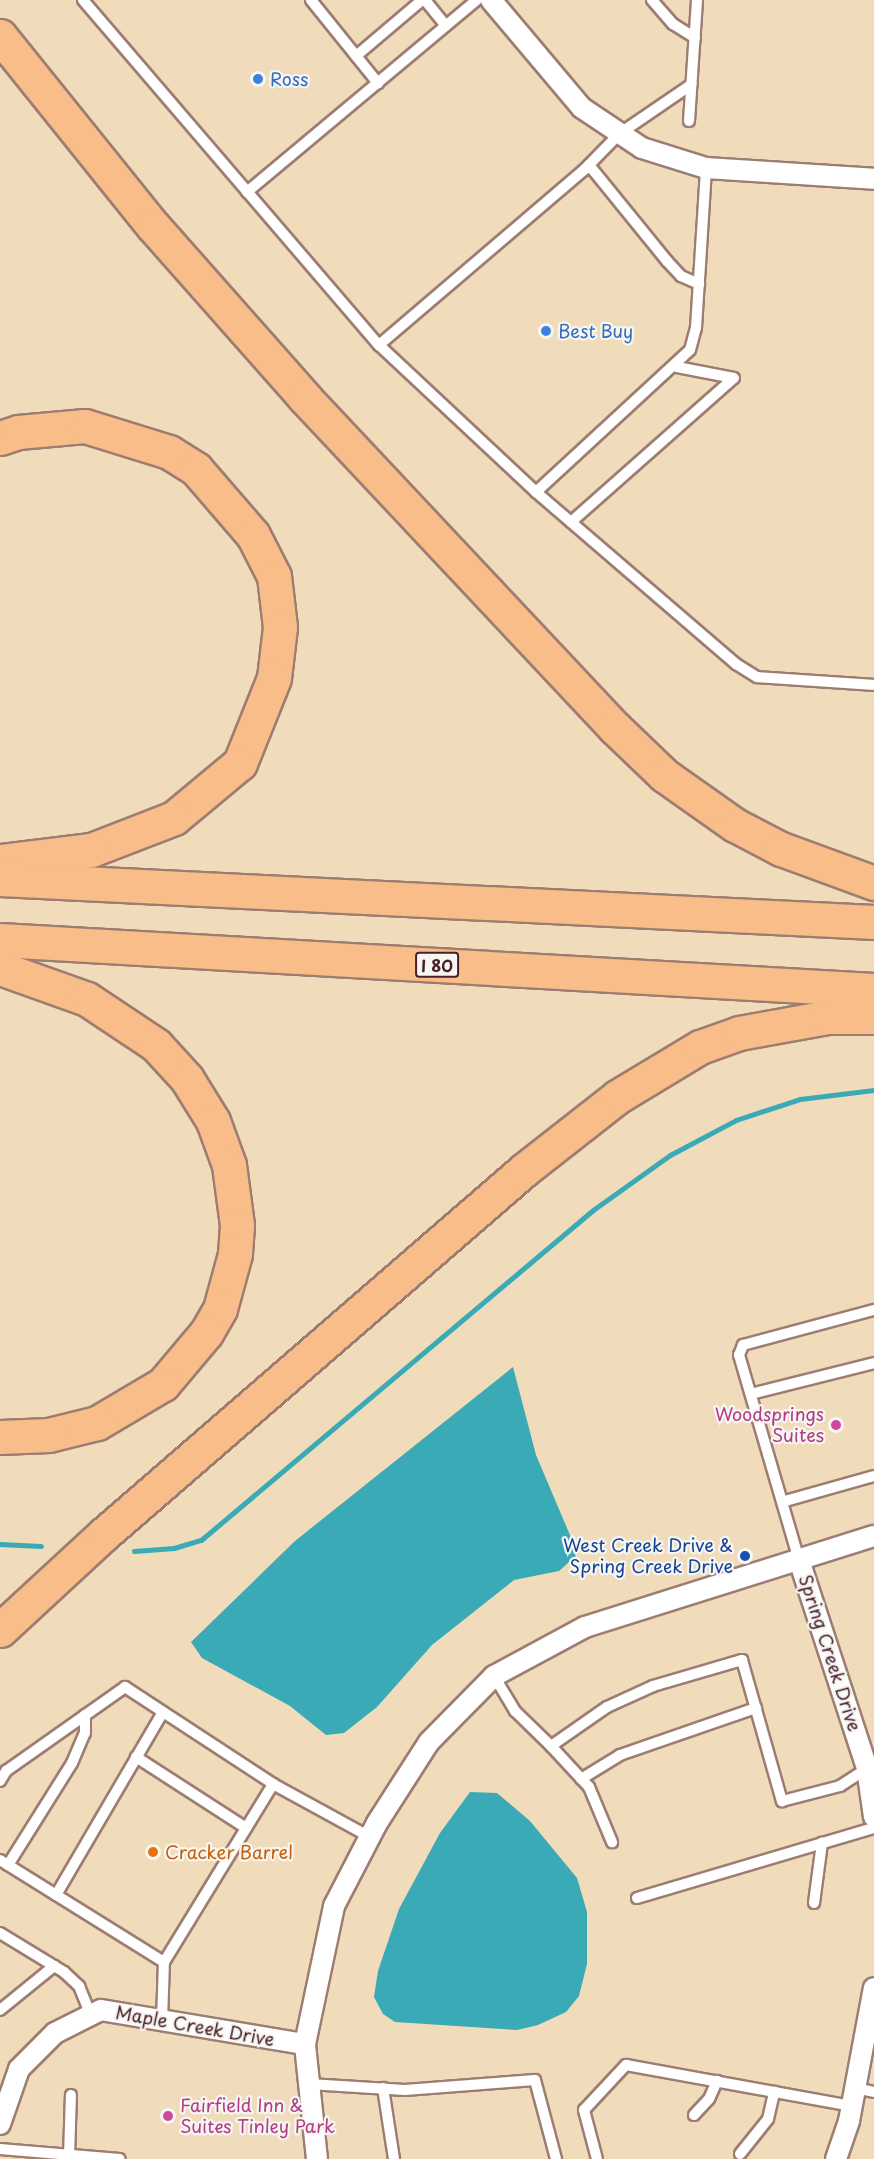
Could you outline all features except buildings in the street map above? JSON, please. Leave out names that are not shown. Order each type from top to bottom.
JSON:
[{"type":"highway","points":[[0,36],[153,226],[305,398],[614,727],[664,775],[735,825],[808,860],[874,883]]},
{"type":"highway","points":[[0,438],[18,432],[85,426],[169,452],[196,468],[253,536],[274,576],[280,627],[274,678],[240,763],[183,811],[174,818],[91,850],[0,861]]},
{"type":"highway","points":[[0,879],[874,922]]},
{"type":"highway","name":"I 80","points":[[0,940],[874,990]]},
{"type":"highway","points":[[0,968],[87,999],[133,1026],[164,1053],[187,1079],[220,1136],[231,1176],[237,1225],[235,1254],[220,1309],[206,1333],[163,1384],[97,1423],[49,1435],[0,1437]]},
{"type":"highway","points":[[0,1630],[104,1534],[524,1170],[617,1097],[700,1047],[739,1033],[828,1017],[874,1017]]},
{"type":"street","points":[[491,0],[582,108],[642,148],[706,168],[874,179]]},
{"type":"street","points":[[317,2159],[305,2044],[334,1906],[370,1837],[429,1742],[494,1677],[585,1627],[874,1536]]},
{"type":"street","name":"Spring Creek Drive","points":[[799,1560],[871,1767],[874,1817]]},
{"type":"street","points":[[836,2159],[861,2095],[874,1988]]},
{"type":"street","name":"Maple Creek Drive","points":[[0,2124],[19,2069],[55,2033],[101,2010],[305,2044]]},
{"type":"lane","points":[[83,0],[379,345],[536,492],[736,664],[757,677],[874,685]]},
{"type":"lane","points":[[311,0],[378,83]]},
{"type":"lane","points":[[356,56],[424,0],[446,26]]},
{"type":"lane","points":[[247,192],[477,0]]},
{"type":"lane","points":[[652,0],[673,24],[694,38]]},
{"type":"lane","points":[[689,121],[697,0]]},
{"type":"lane","points":[[379,345],[589,165],[619,134],[692,84]]},
{"type":"lane","points":[[589,165],[667,261],[681,276],[699,284]]},
{"type":"lane","points":[[536,492],[677,367],[690,351],[699,284],[706,168]]},
{"type":"lane","points":[[571,522],[734,378],[677,367]]},
{"type":"lane","points":[[799,1560],[785,1500],[739,1356],[743,1345],[874,1310]]},
{"type":"lane","points":[[751,1394],[874,1363]]},
{"type":"lane","points":[[785,1500],[874,1476]]},
{"type":"lane","points":[[551,1746],[607,1707],[653,1686],[742,1660],[782,1801],[840,1786],[871,1767]]},
{"type":"lane","points":[[494,1677],[515,1711],[581,1779],[601,1811],[612,1842]]},
{"type":"lane","points":[[0,1780],[6,1771],[125,1687],[273,1784],[370,1837]]},
{"type":"lane","points":[[581,1779],[620,1755],[756,1708]]},
{"type":"lane","points":[[57,1895],[162,1712]]},
{"type":"lane","points":[[85,1715],[85,1733],[72,1763],[4,1862],[164,1962]]},
{"type":"lane","points":[[136,1757],[246,1828]]},
{"type":"lane","points":[[162,2021],[164,1962],[273,1784]]},
{"type":"lane","points":[[637,1898],[874,1828]]},
{"type":"lane","points":[[814,1903],[822,1843]]},
{"type":"lane","points":[[0,1933],[54,1966],[79,1986],[90,2016]]},
{"type":"lane","points":[[0,2010],[54,1966]]},
{"type":"lane","points":[[597,2159],[584,2110],[626,2066],[774,2092],[861,2095]]},
{"type":"lane","points":[[309,2084],[383,2088],[456,2088],[535,2080],[556,2159]]},
{"type":"lane","points":[[694,2115],[709,2099],[717,2081]]},
{"type":"lane","points":[[383,2088],[394,2159]]},
{"type":"lane","points":[[740,2154],[768,2118],[774,2092]]},
{"type":"lane","points":[[69,2157],[71,2095]]},
{"type":"lane","points":[[0,2149],[69,2157],[120,2159]]},
{"type":"water","points":[[513,1367],[536,1455],[578,1554],[559,1571],[514,1580],[432,1645],[377,1707],[344,1733],[326,1735],[290,1706],[202,1658],[191,1642],[295,1541]]},
{"type":"water","points":[[470,1792],[497,1793],[530,1821],[577,1878],[587,1912],[587,1964],[579,1996],[566,2012],[538,2025],[517,2030],[395,2022],[383,2014],[374,1997],[378,1971],[399,1909],[440,1833]]},
{"type":"waterway","points":[[134,1551],[174,1548],[201,1540],[593,1210],[670,1155],[736,1120],[800,1099],[874,1090]]},
{"type":"waterway","points":[[0,1544],[41,1546]]},
{"type":"place","name":"Ross","points":[[258,79]]},
{"type":"place","name":"Best Buy","points":[[546,331]]},
{"type":"place","name":"Woodsprings Suites","points":[[836,1425]]},
{"type":"place","name":"West Creek Drive & Spring Creek Drive","points":[[745,1556]]},
{"type":"place","name":"Cracker Barrel","points":[[153,1852]]},
{"type":"place","name":"Fairfield Inn & Suites Tinley Park","points":[[168,2116]]}]
